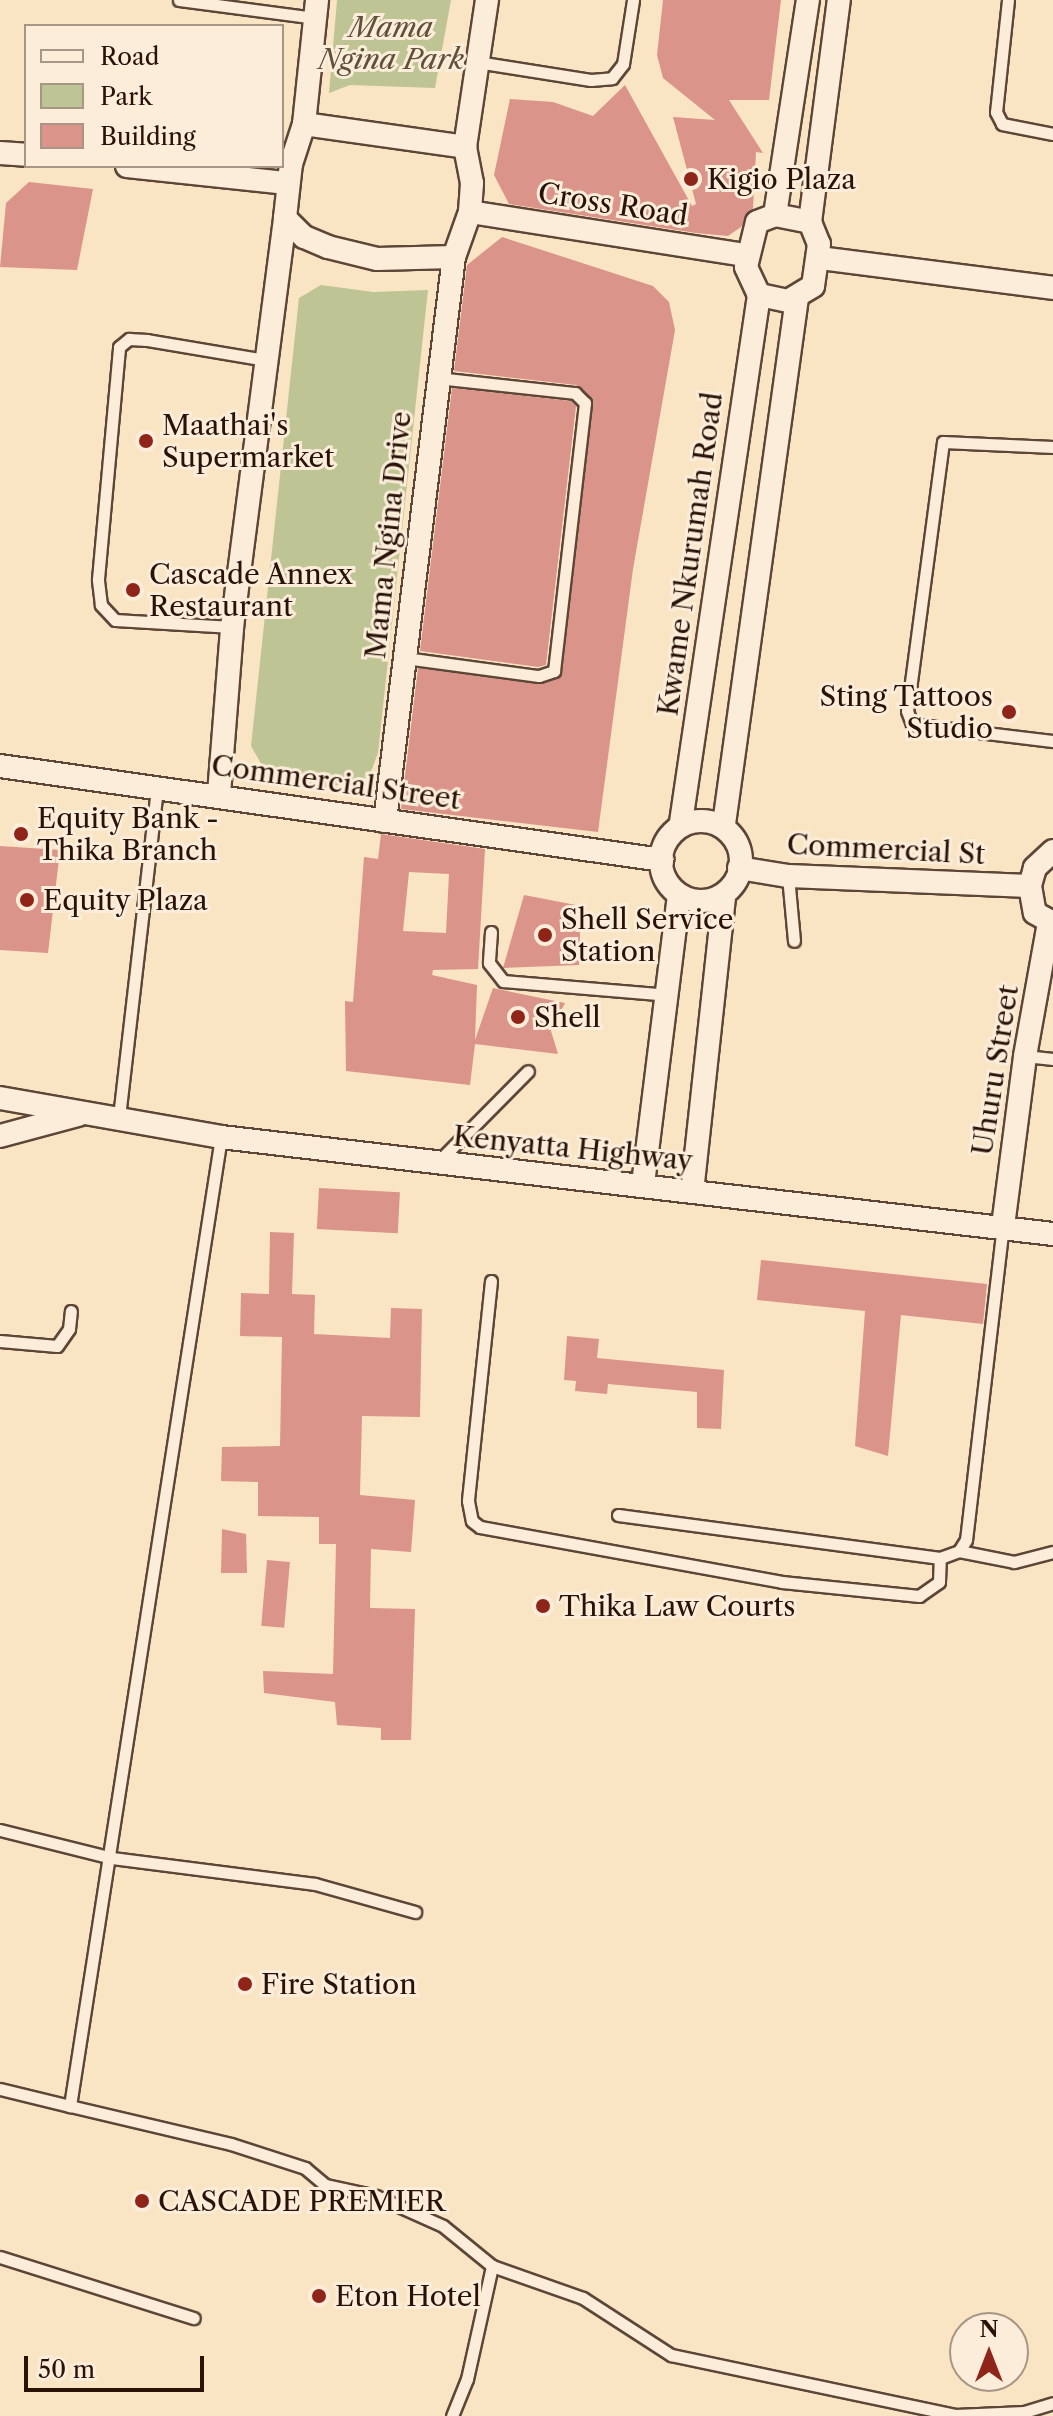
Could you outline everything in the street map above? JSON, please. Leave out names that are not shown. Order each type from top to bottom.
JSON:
[{"type":"street","name":"Mama Ngina Drive","points":[[385,821],[436,378],[454,257],[470,212],[472,183],[465,147],[487,0]]},
{"type":"street","points":[[775,215],[808,0]]},
{"type":"street","points":[[810,222],[775,215],[757,222],[746,255],[759,295],[773,302],[797,298],[813,286],[820,258],[810,222],[839,0]]},
{"type":"street","points":[[219,794],[232,627],[287,183],[304,124],[316,9]]},
{"type":"street","points":[[304,124],[465,147]]},
{"type":"street","points":[[0,153],[24,155]]},
{"type":"street","points":[[146,168],[287,183]]},
{"type":"street","name":"Cross Road","points":[[470,212],[746,255]]},
{"type":"street","points":[[285,218],[304,237],[328,247],[377,259],[454,257]]},
{"type":"street","points":[[820,258],[1053,288]]},
{"type":"street","name":"Kwame Nkurumah Road","points":[[681,822],[759,295]]},
{"type":"street","points":[[724,824],[797,298]]},
{"type":"street","name":"Commercial Street","points":[[0,766],[219,794],[662,860]]},
{"type":"street","points":[[692,1192],[724,898],[739,868],[734,834],[724,824],[702,819],[681,822],[662,860],[665,882],[679,897],[724,898]]},
{"type":"street","points":[[1051,923],[1032,907],[1030,886],[1035,868],[1052,848]]},
{"type":"street","name":"Commercial St","points":[[739,868],[788,876],[1030,886]]},
{"type":"street","points":[[643,1184],[679,897]]},
{"type":"street","name":"Uhuru Street","points":[[1003,1226],[1025,1056],[1051,923]]},
{"type":"street","name":"Kenyatta Highway","points":[[0,1098],[221,1137],[1053,1234]]},
{"type":"street","name":"Kenyatta Highway","points":[[0,1136],[87,1113]]},
{"type":"lane","points":[[179,0],[316,9]]},
{"type":"lane","points":[[477,62],[591,80],[612,78],[623,64],[633,0]]},
{"type":"lane","points":[[1008,0],[996,112],[1002,124],[1053,134]]},
{"type":"lane","points":[[232,627],[115,620],[101,605],[98,579],[119,347],[129,339],[147,340],[265,360]]},
{"type":"lane","points":[[405,658],[539,676],[554,671],[585,403],[575,393],[436,378]]},
{"type":"lane","points":[[1053,447],[943,442],[907,711],[912,724],[1053,741]]},
{"type":"lane","points":[[119,1117],[157,788]]},
{"type":"lane","points":[[788,876],[794,941]]},
{"type":"lane","points":[[491,932],[489,963],[503,981],[669,995]]},
{"type":"lane","points":[[1025,1056],[1053,1059]]},
{"type":"lane","points":[[436,1163],[528,1071]]},
{"type":"lane","points":[[70,2106],[112,1858],[221,1137]]},
{"type":"lane","points":[[959,1551],[968,1526],[1003,1226]]},
{"type":"lane","points":[[491,1281],[468,1501],[472,1521],[480,1527],[782,1582],[919,1596],[939,1582],[940,1558]]},
{"type":"lane","points":[[0,1341],[47,1349],[57,1346],[69,1329],[71,1311]]},
{"type":"lane","points":[[618,1515],[940,1558],[959,1551],[1014,1562],[1053,1552]]},
{"type":"lane","points":[[0,1830],[112,1858],[315,1884],[415,1912]]},
{"type":"lane","points":[[0,2089],[231,2144],[305,2168],[325,2185],[376,2196],[443,2226],[492,2266],[583,2298],[671,2355],[955,2415],[1024,2412],[1053,2403]]},
{"type":"lane","points":[[0,2257],[194,2318]]},
{"type":"lane","points":[[452,2416],[467,2379],[492,2266]]},
{"type":"green space","name":"Mama Ngina Park","points":[[337,0],[451,0],[435,88],[350,85],[329,93]]},
{"type":"green space","points":[[321,285],[373,292],[428,290],[378,753],[369,777],[321,789],[290,783],[263,767],[251,746],[299,298]]},
{"type":"building","points":[[663,0],[781,0],[769,100],[729,100],[763,153],[756,152],[753,208],[741,227],[728,236],[696,233],[509,204],[494,175],[510,99],[553,102],[593,116],[625,85],[692,206],[696,204],[673,117],[715,120],[663,78],[657,55]]},
{"type":"building","points":[[29,182],[93,189],[77,270],[0,267],[6,203]]},
{"type":"building","points":[[502,237],[653,286],[669,302],[675,330],[633,569],[598,832],[401,809],[418,668],[539,684],[562,672],[593,401],[576,385],[454,371],[467,265]]},
{"type":"building","points":[[452,388],[571,401],[576,406],[546,665],[538,667],[420,651]]},
{"type":"building","points":[[381,834],[485,849],[478,969],[433,970],[432,975],[477,985],[475,1040],[493,988],[565,1003],[551,1031],[558,1054],[475,1044],[470,1085],[346,1071],[345,1001],[353,1002],[364,857],[378,859]],"holes":[[[409,872],[449,874],[446,933],[403,931]]]},
{"type":"building","name":"Equity Plaza","points":[[0,846],[60,850],[48,953],[0,950]]},
{"type":"building","name":"Shell Service Station","points":[[524,895],[581,906],[579,965],[503,968]]},
{"type":"building","points":[[319,1188],[400,1192],[398,1233],[317,1229]]},
{"type":"building","points":[[270,1232],[294,1233],[292,1294],[315,1295],[314,1334],[390,1338],[391,1308],[422,1309],[420,1417],[362,1416],[360,1495],[415,1500],[411,1552],[371,1549],[370,1608],[415,1609],[411,1740],[381,1740],[381,1728],[337,1725],[335,1702],[264,1693],[263,1671],[333,1674],[336,1544],[319,1544],[319,1517],[258,1516],[258,1482],[221,1481],[222,1447],[280,1446],[282,1337],[240,1336],[241,1293],[269,1294]]},
{"type":"building","points":[[761,1260],[987,1284],[983,1324],[901,1315],[888,1456],[855,1446],[865,1311],[757,1300]]},
{"type":"building","points":[[567,1336],[599,1339],[597,1358],[724,1370],[721,1429],[697,1428],[697,1392],[608,1384],[607,1394],[575,1391],[576,1381],[564,1380]]},
{"type":"building","points":[[222,1529],[246,1534],[247,1573],[221,1573]]},
{"type":"building","points":[[267,1560],[290,1562],[284,1628],[261,1626]]},
{"type":"place","name":"Kigio Plaza","points":[[691,179]]},
{"type":"place","name":"Maathai's Supermarket","points":[[146,441]]},
{"type":"place","name":"Cascade Annex Restaurant","points":[[133,590]]},
{"type":"place","name":"Sting Tattoos Studio","points":[[1009,712]]},
{"type":"place","name":"Equity Bank - Thika Branch","points":[[21,834]]},
{"type":"place","name":"Equity Plaza","points":[[27,900]]},
{"type":"place","name":"Shell Service Station","points":[[545,935]]},
{"type":"place","name":"Shell","points":[[518,1017]]},
{"type":"place","name":"Thika Law Courts","points":[[543,1606]]},
{"type":"place","name":"Fire Station","points":[[245,1984]]},
{"type":"place","name":"CASCADE PREMIER","points":[[142,2201]]},
{"type":"place","name":"Eton Hotel","points":[[319,2296]]}]
